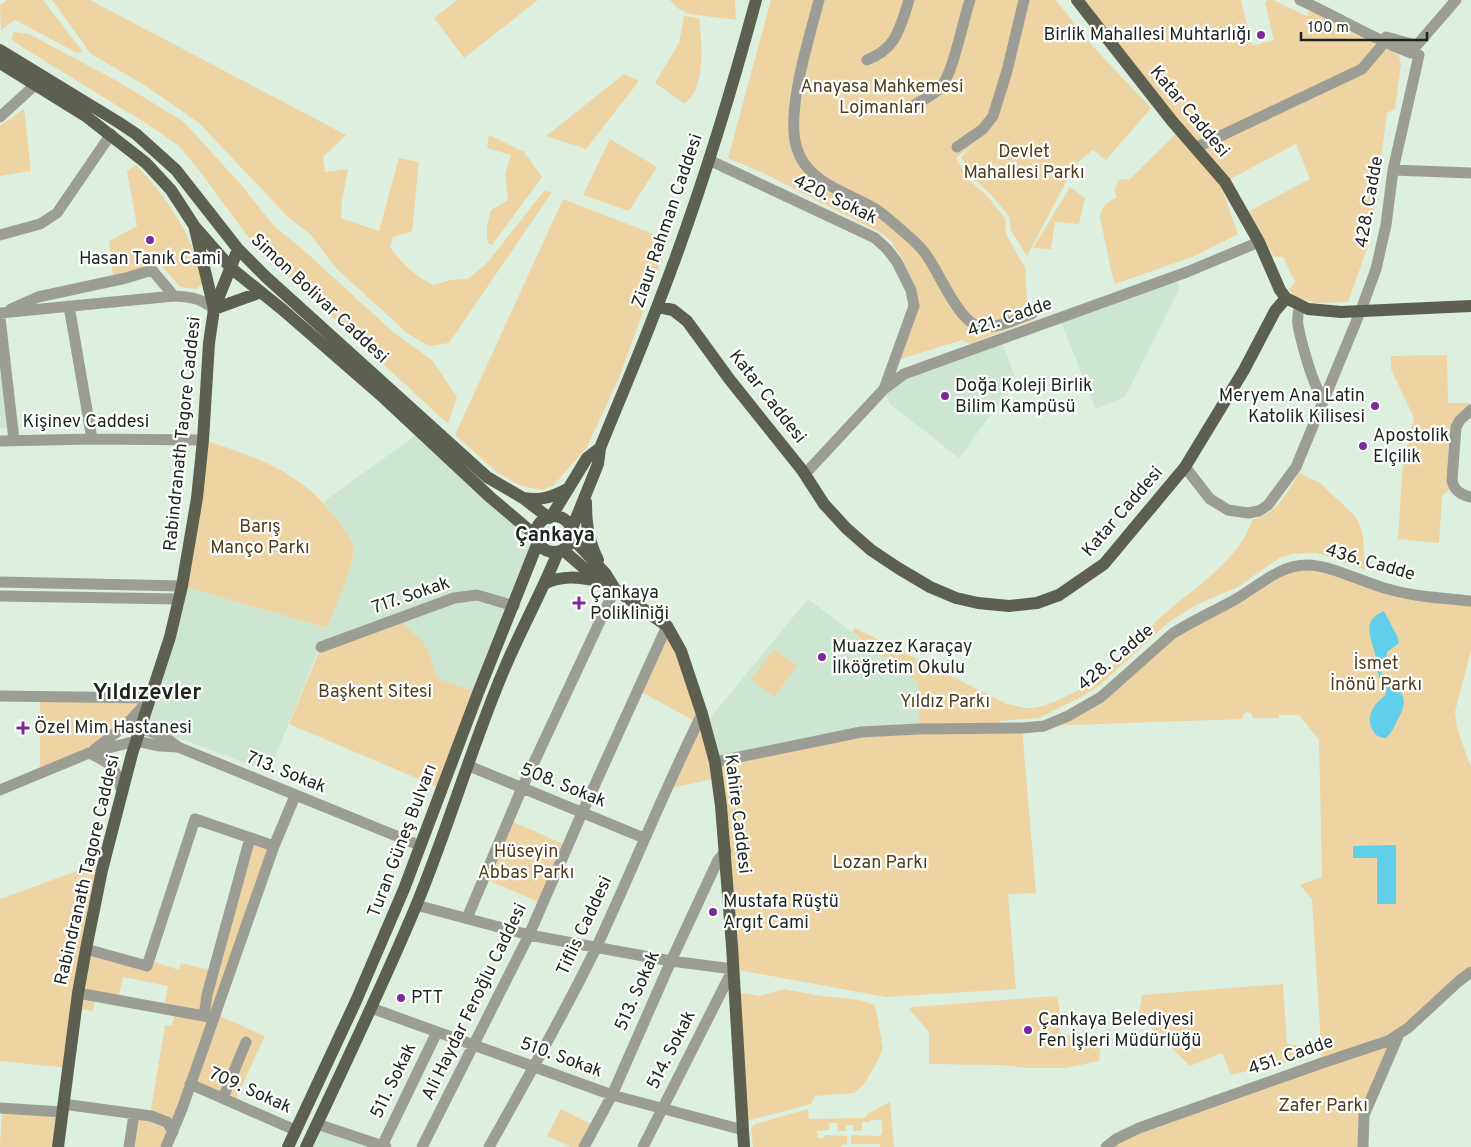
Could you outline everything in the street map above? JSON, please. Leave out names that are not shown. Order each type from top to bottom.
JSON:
[{"type":"main road","name":"Ziaur Rahman Caddesi","points":[[571,534],[598,464],[600,448],[658,307],[710,160],[756,0]]},
{"type":"main road","name":"Katar Caddesi","points":[[658,307],[673,310],[687,321],[730,380],[805,474],[824,504],[846,528],[871,550],[930,587],[956,598],[978,603],[1009,606],[1037,604],[1059,595],[1104,564],[1185,467],[1239,377],[1275,311],[1286,298],[1280,290],[1259,242],[1225,182],[1162,109],[1077,0]]},
{"type":"main road","name":"Simon Bolivar Caddesi","points":[[0,50],[130,130],[156,151],[188,184],[238,249],[266,277],[487,477],[523,498],[550,517]]},
{"type":"main road","name":"Simon Bolivar Caddesi","points":[[0,63],[88,117],[146,163],[164,181],[195,228],[231,268],[384,398],[537,539]]},
{"type":"main road","name":"Rabindranath Tagore Caddesi","points":[[195,228],[214,309]]},
{"type":"main road","name":"Rabindranath Tagore Caddesi","points":[[58,1147],[78,993],[102,870],[136,741],[170,637],[182,586],[197,498],[203,440],[209,343],[214,309],[238,249]]},
{"type":"main road","points":[[214,309],[261,292]]},
{"type":"main road","points":[[1286,298],[1308,309],[1324,311],[1471,306]]},
{"type":"main road","name":"Ziaur Rahman Caddesi","points":[[550,517],[570,488],[587,458],[600,448]]},
{"type":"main road","points":[[523,498],[541,500],[570,488]]},
{"type":"main road","points":[[585,496],[587,533],[602,577]]},
{"type":"main road","points":[[561,551],[570,542],[570,526],[562,519],[550,517],[538,526],[537,539],[546,550],[561,551],[602,577]]},
{"type":"main road","points":[[571,534],[602,577]]},
{"type":"main road","name":"Turan Güneş Bulvarı","points":[[288,1147],[356,1001],[421,846],[478,693],[528,570],[537,539]]},
{"type":"main road","name":"Turan Güneş Bulvarı","points":[[306,1147],[371,1008],[416,905],[502,673],[561,551]]},
{"type":"main road","points":[[528,570],[535,568],[542,571],[545,582],[568,577],[602,577]]},
{"type":"main road","name":"Kahire Caddesi","points":[[602,577],[615,589],[667,626],[681,651],[702,714],[715,762],[726,851],[744,1147]]},
{"type":"street","points":[[819,0],[794,109],[794,134],[797,150],[807,167],[825,183],[877,211],[907,235],[926,254],[956,307],[968,320],[976,325],[988,326],[1002,324],[1033,313]]},
{"type":"street","points":[[866,60],[877,56],[887,49],[896,38],[909,0]]},
{"type":"street","points":[[911,106],[943,86],[949,73],[970,0]]},
{"type":"street","points":[[957,147],[983,129],[993,116],[1007,71],[1024,0]]},
{"type":"street","points":[[1300,0],[1313,3],[1384,43],[1416,50]]},
{"type":"street","points":[[1416,50],[1452,3]]},
{"type":"street","points":[[1367,32],[1416,50]]},
{"type":"street","points":[[1194,148],[1362,69],[1384,43]]},
{"type":"street","name":"428. Cadde","points":[[1185,467],[1210,499],[1228,510],[1239,513],[1259,511],[1268,505],[1296,467],[1376,269],[1386,225],[1393,170],[1416,50]]},
{"type":"street","points":[[0,117],[35,85]]},
{"type":"street","points":[[0,235],[40,224],[57,213],[111,134]]},
{"type":"street","name":"420. Sokak","points":[[710,160],[875,238],[887,249],[911,290],[914,306],[884,388]]},
{"type":"street","points":[[1393,170],[1471,173]]},
{"type":"street","name":"421. Cadde","points":[[805,474],[884,388],[904,374],[1187,272],[1259,242]]},
{"type":"street","points":[[0,313],[38,297],[126,278],[152,270],[174,296]]},
{"type":"street","points":[[0,313],[174,296],[202,300],[214,309]]},
{"type":"street","points":[[1300,305],[1299,330],[1315,385],[1324,399]]},
{"type":"street","points":[[70,306],[92,439]]},
{"type":"street","points":[[0,318],[14,440]]},
{"type":"street","points":[[1471,410],[1460,420],[1456,427],[1452,480],[1453,486],[1459,493],[1471,497]]},
{"type":"street","name":"Kişinev Caddesi","points":[[0,441],[92,439],[203,440]]},
{"type":"street","name":"436. Cadde","points":[[1238,598],[1277,573],[1286,569],[1307,565],[1318,566],[1404,594],[1471,601]]},
{"type":"street","points":[[0,582],[182,586]]},
{"type":"street","points":[[467,918],[522,788],[615,589]]},
{"type":"street","name":"717. Sokak","points":[[321,647],[454,598],[477,595],[514,606]]},
{"type":"street","points":[[0,596],[179,599]]},
{"type":"street","name":"428. Cadde","points":[[715,762],[861,732],[1044,726],[1083,708],[1101,697],[1172,634],[1238,598]]},
{"type":"street","name":"Ali Haydar Feroğlu Caddesi","points":[[422,1147],[529,935],[667,626]]},
{"type":"street","points":[[0,696],[150,698]]},
{"type":"street","points":[[89,753],[126,724],[150,698]]},
{"type":"street","name":"Tiflis Caddesi","points":[[490,1147],[596,947],[702,714]]},
{"type":"street","name":"713. Sokak","points":[[140,728],[162,736],[178,747],[421,846]]},
{"type":"street","points":[[0,790],[89,753],[136,741],[160,746],[178,747]]},
{"type":"street","points":[[89,753],[114,768],[122,793]]},
{"type":"street","name":"508. Sokak","points":[[468,766],[644,838]]},
{"type":"street","points":[[208,1017],[229,976],[274,846],[295,796]]},
{"type":"street","points":[[86,949],[147,966],[195,819],[274,846]]},
{"type":"street","points":[[166,1147],[190,1084],[208,1017],[214,971],[250,838]]},
{"type":"street","name":"513. Sokak","points":[[584,1147],[612,1095],[718,860],[726,851]]},
{"type":"street","points":[[416,905],[529,935],[671,961],[733,968]]},
{"type":"street","name":"514. Sokak","points":[[643,1147],[733,968]]},
{"type":"street","points":[[214,971],[221,976],[229,976]]},
{"type":"street","name":"451. Cadde","points":[[1106,1147],[1116,1139],[1139,1128],[1322,1063],[1388,1042],[1408,1028],[1471,972]]},
{"type":"street","points":[[78,993],[208,1017]]},
{"type":"street","name":"510. Sokak","points":[[371,1008],[612,1095],[743,1130]]},
{"type":"street","name":"511. Sokak","points":[[384,1146],[437,1032]]},
{"type":"street","points":[[1363,1147],[1364,1115],[1399,1034]]},
{"type":"street","points":[[223,1098],[246,1042]]},
{"type":"street","name":"709. Sokak","points":[[190,1084],[295,1130]]},
{"type":"street","points":[[0,1108],[63,1108],[151,1116],[167,1122],[173,1132]]},
{"type":"street","points":[[129,1147],[134,1114]]},
{"type":"street","points":[[317,1124],[384,1146]]},
{"type":"shaded area","points":[[1175,277],[1179,285],[1178,292],[1125,397],[1096,409],[1060,319]]},
{"type":"shaded area","name":"Doğa Koleji Birlik Bilim Kampüsü","points":[[1001,340],[1016,380],[959,458],[890,404],[884,389]]},
{"type":"shaded area","points":[[0,342],[8,428],[0,428]]},
{"type":"shaded area","points":[[426,428],[480,486],[517,520],[528,539],[530,548],[478,693],[440,679],[431,664],[429,653],[397,618],[321,643],[269,772],[184,740],[162,736],[140,728],[182,586],[327,628],[352,563],[328,507],[323,502]]},
{"type":"shaded area","name":"Muazzez Karaçay İlköğretim Okulu","points":[[808,599],[918,683],[919,729],[715,762],[705,724]]},
{"type":"shaded area","points":[[317,1124],[386,1147],[306,1147]]},
{"type":"green space","points":[[7,0],[43,0],[83,52],[77,53],[15,20],[1,30],[0,5]]},
{"type":"green space","points":[[52,0],[90,0],[346,135],[323,157],[325,172],[348,169],[342,200],[341,218],[379,231],[399,158],[419,162],[412,231],[393,237],[390,247],[409,269],[433,285],[451,280],[468,279],[487,263],[544,191],[552,192],[449,343],[429,346],[407,333],[337,269],[310,234],[288,217],[199,123],[146,86],[91,54]]},
{"type":"green space","points":[[457,0],[538,0],[464,58],[434,18]]},
{"type":"green space","points":[[670,0],[735,0],[736,20],[689,14],[679,9]]},
{"type":"green space","name":"Anayasa Mahkemesi Lojmanları","points":[[771,0],[1056,0],[1086,39],[1151,108],[1106,160],[1093,150],[1078,162],[1027,256],[1011,231],[1009,216],[972,177],[961,157],[978,141],[956,158],[968,179],[988,197],[1005,218],[1006,234],[1025,268],[1027,301],[1034,320],[970,344],[962,340],[901,359],[919,305],[914,282],[890,240],[879,232],[765,174],[728,158]]},
{"type":"green space","points":[[1077,0],[1241,0],[1252,46],[1274,40],[1265,3],[1267,0],[1273,0],[1307,16],[1312,5],[1335,16],[1332,23],[1364,39],[1367,32],[1375,45],[1382,51],[1390,49],[1399,56],[1401,64],[1395,109],[1387,113],[1376,196],[1366,252],[1348,302],[1316,303],[1294,297],[1289,289],[1295,282],[1283,257],[1274,257],[1249,211],[1310,179],[1296,144],[1225,182]]},
{"type":"green space","points":[[684,16],[699,18],[701,46],[701,65],[698,83],[694,93],[685,104],[655,83],[679,43]]},
{"type":"green space","points":[[14,32],[29,34],[119,82],[184,122],[243,187],[273,225],[309,255],[393,332],[432,360],[457,397],[448,424],[255,246],[178,145],[22,47],[11,39]]},
{"type":"green space","points":[[624,74],[639,81],[586,149],[546,136]]},
{"type":"green space","points":[[24,109],[31,171],[0,176],[0,126]]},
{"type":"green space","points":[[1176,134],[1219,181],[1238,234],[1195,256],[1115,284],[1100,217],[1102,210],[1117,197],[1114,190],[1120,179],[1129,180]]},
{"type":"green space","points":[[489,135],[524,152],[542,177],[492,245],[488,243],[487,239],[488,222],[491,210],[508,200],[505,174],[511,155],[487,148]]},
{"type":"green space","points":[[610,139],[657,167],[629,211],[583,195]]},
{"type":"green space","points":[[136,165],[169,205],[187,235],[199,267],[202,284],[196,289],[180,287],[161,265],[113,275],[109,241],[137,226],[127,171]]},
{"type":"green space","points":[[1070,187],[1085,198],[1079,224],[1055,222],[1051,249],[1033,248]]},
{"type":"green space","points":[[563,199],[669,240],[619,378],[587,447],[553,486],[542,490],[521,486],[498,473],[455,435]]},
{"type":"green space","points":[[1447,355],[1448,403],[1469,403],[1471,406],[1463,417],[1453,486],[1442,496],[1439,543],[1398,539],[1403,462],[1414,418],[1391,369],[1391,356]]},
{"type":"green space","name":"Barış Manço Parkı","points":[[203,440],[261,460],[294,479],[310,490],[324,504],[347,534],[353,548],[353,556],[327,628],[182,586]]},
{"type":"green space","name":"Lozan Parkı","points":[[1299,473],[1320,483],[1354,515],[1363,536],[1365,570],[1318,553],[1292,554],[1279,558],[1238,587],[1196,605],[1169,622],[1100,685],[1081,697],[1039,718],[1000,721],[997,727],[1022,728],[1036,893],[1008,894],[1016,989],[886,997],[733,969],[717,778],[667,789],[698,723],[638,690],[667,626],[715,762],[788,747],[919,729],[918,683],[852,632],[855,628],[1007,704],[1027,708],[1043,706],[1083,688],[1102,676],[1154,624],[1223,564],[1245,536],[1252,520],[1269,512],[1280,502]]},
{"type":"green space","name":"İsmet İnönü Parkı","points":[[1296,566],[1366,582],[1471,601],[1471,650],[1455,712],[1457,728],[1471,767],[1471,972],[1408,1028],[1364,1115],[1363,1147],[1106,1147],[1322,1063],[1312,899],[1300,885],[1322,877],[1319,740],[1299,715],[1279,715],[1279,718],[1253,718],[1251,713],[1247,712],[1242,719],[1044,726],[1068,716],[1172,634]]},
{"type":"green space","name":"Başkent Sitesi","points":[[397,618],[423,642],[429,653],[435,673],[440,679],[478,693],[442,789],[289,724],[321,647]]},
{"type":"green space","points":[[774,649],[797,666],[774,697],[751,679]]},
{"type":"green space","points":[[40,697],[151,698],[112,736],[40,773]]},
{"type":"green space","name":"Hüseyin Abbas Parkı","points":[[509,820],[568,846],[542,904],[484,878]]},
{"type":"green space","points":[[250,838],[274,846],[215,1014],[265,1036],[234,1103],[190,1084],[166,1147],[129,1147],[134,1114],[150,1115],[165,1025],[172,1026],[175,1011],[164,1009],[168,986],[123,977],[118,1000],[96,997],[93,1011],[75,1009],[68,1068],[0,1061],[0,899],[88,867],[102,870],[86,949],[147,966],[149,960],[179,970],[181,963],[213,971]]},
{"type":"green space","points":[[1283,984],[1287,1044],[1310,1046],[1308,1056],[1231,1075],[1222,1053],[1190,1066],[1139,1015],[1142,995]]},
{"type":"green space","points":[[784,989],[858,1000],[875,1005],[883,1048],[864,1084],[854,1093],[815,1096],[811,1104],[747,1121],[740,993],[760,996]]},
{"type":"green space","points":[[1056,996],[1059,1006],[1061,1035],[1077,1036],[1101,1042],[1099,1061],[1066,1068],[929,1064],[929,1032],[909,1009],[913,1007]]},
{"type":"green space","points":[[890,1102],[894,1147],[880,1147],[880,1144],[851,1144],[851,1135],[879,1136],[882,1134],[882,1120],[870,1120],[869,1122],[862,1122],[862,1131],[853,1131],[853,1125],[846,1125],[846,1131],[838,1131],[837,1123],[829,1123],[829,1130],[817,1131],[817,1138],[824,1138],[825,1135],[847,1136],[847,1144],[841,1147],[753,1147],[751,1128],[755,1124],[808,1109],[809,1119],[864,1118],[869,1113]]},
{"type":"green space","points":[[2,1109],[62,1113],[59,1147],[0,1147]]},
{"type":"green space","points":[[561,1109],[595,1126],[584,1147],[571,1147],[547,1136]]},
{"type":"water","points":[[1384,611],[1399,643],[1387,652],[1386,659],[1381,666],[1381,673],[1399,690],[1404,703],[1400,716],[1386,738],[1375,734],[1370,724],[1373,708],[1386,693],[1386,687],[1385,681],[1379,678],[1369,630],[1372,619]]},
{"type":"water","points":[[1396,845],[1396,904],[1377,904],[1377,858],[1353,858],[1353,846]]},
{"type":"place","name":"Birlik Mahallesi Muhtarlığı","points":[[1261,35]]},
{"type":"place","name":"Hasan Tanık Cami","points":[[150,240]]},
{"type":"place","name":"Doğa Koleji Birlik Bilim Kampüsü","points":[[945,396]]},
{"type":"place","name":"Meryem Ana Latin Katolik Kilisesi","points":[[1375,406]]},
{"type":"place","name":"Apostolik Elçilik","points":[[1363,446]]},
{"type":"place","name":"Çankaya Polikliniği","points":[[579,603]]},
{"type":"place","name":"Muazzez Karaçay İlköğretim Okulu","points":[[822,657]]},
{"type":"place","name":"Özel Mim Hastanesi","points":[[23,728]]},
{"type":"place","name":"Mustafa Rüştü Argıt Cami","points":[[713,912]]},
{"type":"place","name":"PTT","points":[[401,998]]},
{"type":"place","name":"Çankaya Belediyesi Fen İşleri Müdürlüğü","points":[[1028,1030]]},
{"type":"district","name":"Çankaya","points":[[555,536]]},
{"type":"district","name":"Yıldızevler","points":[[147,693]]},
{"type":"park label","name":"Devlet Mahallesi Parkı","points":[[1024,162]]},
{"type":"park label","name":"Yıldız Parkı","points":[[945,702]]},
{"type":"park label","name":"Zafer Parkı","points":[[1323,1106]]}]
